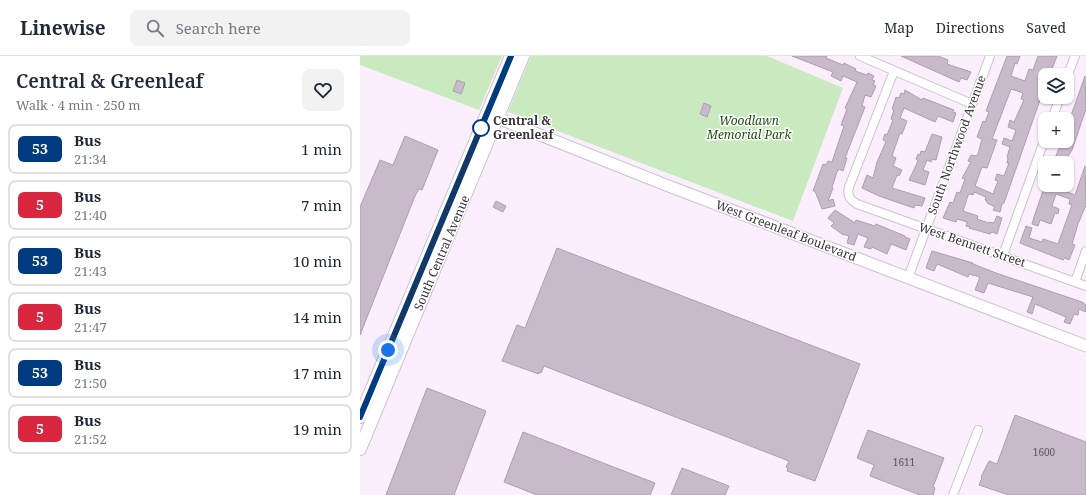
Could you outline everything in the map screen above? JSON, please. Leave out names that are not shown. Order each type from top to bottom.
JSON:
[{"type":"main road","points":[[492,116],[511,56]]},
{"type":"main road","name":"South Central Avenue","points":[[360,417],[492,116],[523,56]]},
{"type":"main road","name":"South Central Avenue","points":[[360,449],[407,336],[492,116]]},
{"type":"main road","points":[[394,337],[407,336]]},
{"type":"main road","points":[[369,396],[380,401]]},
{"type":"street","points":[[860,56],[972,104]]},
{"type":"street","name":"South Northwood Avenue","points":[[908,278],[990,56]]},
{"type":"street","points":[[1070,68],[1075,56]]},
{"type":"street","name":"West Bennett Street","points":[[894,71],[848,186],[847,194],[851,200],[857,204],[1003,255],[1086,286]]},
{"type":"street","name":"West Greenleaf Boulevard","points":[[492,116],[1086,346]]},
{"type":"street","points":[[1003,255],[1041,148]]},
{"type":"street","points":[[1075,282],[1086,250]]},
{"type":"street","points":[[953,495],[978,430]]},
{"type":"green space","points":[[360,56],[502,56],[479,110],[360,65]]},
{"type":"green space","name":"Woodlawn Memorial Park","points":[[531,56],[767,56],[843,88],[793,221],[508,112]]},
{"type":"building","points":[[792,56],[827,56],[826,58],[843,65],[844,63],[856,69],[855,71],[867,75],[868,73],[874,76],[872,80],[875,81],[873,85],[876,86],[871,97],[865,95],[862,106],[865,107],[845,158],[847,158],[843,171],[839,169],[832,187],[833,188],[828,201],[833,199],[835,206],[822,209],[815,191],[813,191],[823,164],[826,165],[828,161],[832,162],[844,126],[841,125],[847,109],[845,108],[857,82],[843,76],[841,81],[831,76],[833,72]]},
{"type":"building","points":[[901,56],[938,56],[948,60],[947,64],[971,72],[967,80],[961,78],[959,82]]},
{"type":"building","points":[[1007,56],[1020,56],[1017,64],[1015,63],[1011,76],[1025,81],[1029,69],[1033,70],[1038,56],[1057,56],[1052,68],[1038,68],[1039,104],[1000,212],[993,210],[995,207],[987,203],[985,200],[986,197],[974,192],[973,195],[968,195],[963,211],[978,216],[977,219],[989,223],[994,223],[997,216],[1002,218],[997,234],[992,232],[990,234],[969,228],[970,227],[966,226],[967,222],[957,219],[956,222],[943,218],[950,202],[953,203],[957,192],[960,193],[965,179],[962,178],[971,162],[968,161],[971,155],[976,156],[978,154],[982,139],[977,137],[983,121],[985,122],[989,112],[986,111]],"holes":[[[1011,89],[1023,93],[1021,99],[1024,100],[1014,122],[1010,120],[1008,127],[1016,130],[1012,141],[1004,138],[1002,144],[1010,147],[1007,157],[1007,163],[1009,163],[1004,176],[997,174],[995,180],[998,181],[993,194],[975,186],[982,167],[987,168],[997,140],[992,139]]]},
{"type":"building","points":[[1085,76],[1086,109],[1074,144],[1074,112],[1072,112]]},
{"type":"building","points":[[457,80],[465,83],[461,94],[453,91]]},
{"type":"building","points":[[905,90],[922,100],[923,98],[954,110],[953,112],[956,113],[953,122],[938,116],[935,122],[904,108],[900,118],[907,121],[902,134],[900,133],[892,156],[896,158],[893,166],[902,170],[899,176],[897,175],[892,188],[925,198],[922,206],[915,205],[914,208],[879,196],[862,188],[867,175],[873,178],[877,162],[886,142],[883,140],[885,134],[887,135],[893,120],[891,119],[894,110],[892,109],[896,97],[899,98],[901,93],[904,94]]},
{"type":"building","points":[[704,103],[711,106],[707,117],[700,114]]},
{"type":"building","points":[[932,134],[942,137],[936,160],[932,159],[931,162],[927,160],[923,170],[929,172],[925,185],[909,180],[918,161],[916,159],[918,154],[920,155],[921,151],[925,152]]},
{"type":"building","points":[[405,136],[438,150],[422,190],[419,189],[415,196],[360,335],[360,207],[380,160],[393,165]]},
{"type":"building","points":[[1059,148],[1073,148],[1068,156],[1056,156]]},
{"type":"building","points":[[1085,166],[1086,205],[1078,224],[1072,244],[1075,245],[1069,260],[1065,258],[1063,260],[1020,243],[1026,226],[1032,228],[1029,238],[1042,242],[1043,239],[1058,244],[1072,205],[1069,204],[1070,199],[1056,194],[1052,206],[1059,209],[1058,214],[1055,213],[1051,224],[1040,220],[1038,226],[1032,224],[1043,192],[1068,192],[1075,195]]},
{"type":"building","points":[[496,201],[506,206],[503,212],[493,207]]},
{"type":"building","points":[[835,210],[855,223],[856,220],[875,226],[876,224],[905,236],[910,239],[906,250],[891,244],[887,254],[872,247],[871,249],[864,247],[868,238],[858,234],[854,245],[847,243],[849,236],[842,234],[831,226],[834,223],[828,218]]},
{"type":"building","points":[[557,248],[860,364],[815,481],[787,471],[788,468],[786,467],[789,461],[544,366],[539,374],[502,361],[517,325],[525,328]]},
{"type":"building","points":[[932,251],[973,263],[996,273],[1082,302],[1086,305],[1086,312],[1079,309],[1078,315],[1074,314],[1070,324],[1064,322],[1066,317],[1035,304],[1032,314],[1027,312],[1033,297],[988,283],[984,293],[975,290],[980,277],[969,274],[968,277],[937,264],[934,271],[926,268]]},
{"type":"building","points":[[427,388],[486,411],[454,495],[386,495]]},
{"type":"building","points":[[1015,415],[1086,442],[1086,495],[1009,495],[979,485],[982,478],[981,477],[989,461],[997,464]]},
{"type":"building","points":[[868,430],[944,458],[933,487],[935,488],[933,495],[920,495],[870,476],[874,465],[857,458]]},
{"type":"building","points":[[523,432],[655,483],[650,495],[537,495],[504,482]]},
{"type":"building","points":[[682,468],[729,486],[725,495],[671,495]]},
{"type":"bus line","name":"53","points":[[360,417],[511,56]]},
{"type":"place","name":"Central & Greenleaf","points":[[481,128]]},
{"type":"route","points":[[388,350],[483,123],[481,128]]}]
